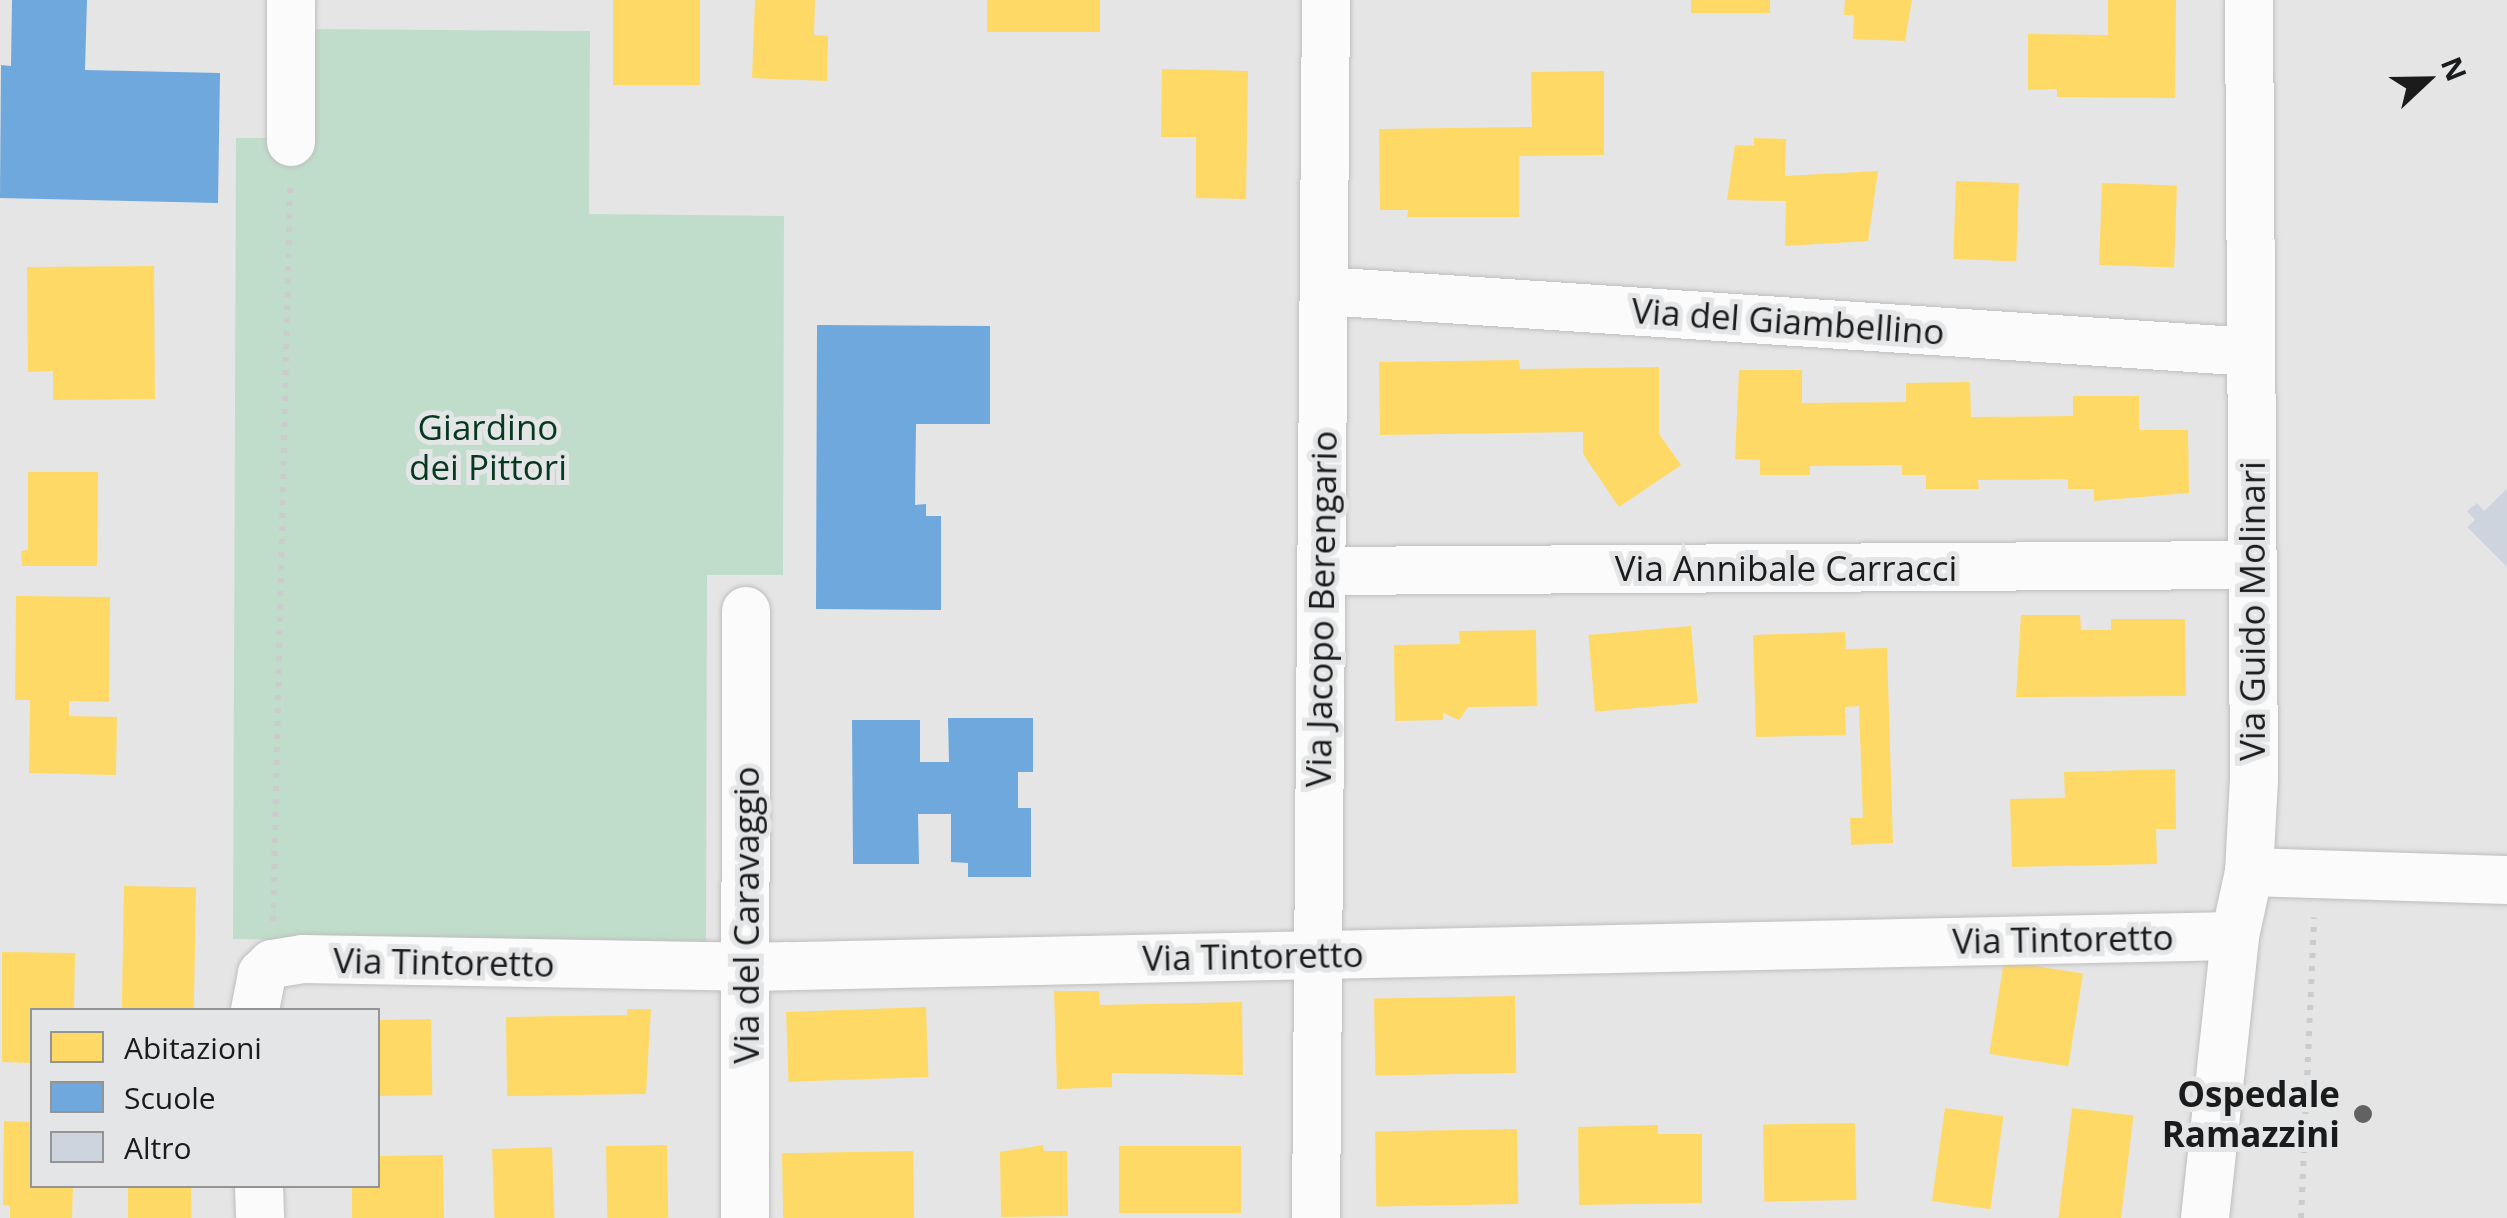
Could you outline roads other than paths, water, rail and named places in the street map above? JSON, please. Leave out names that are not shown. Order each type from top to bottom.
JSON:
[{"type":"street","points":[[291,0],[291,142]]},
{"type":"street","name":"Via Jacopo Berengario","points":[[1316,1218],[1326,0]]},
{"type":"street","name":"Via Guido Molinari","points":[[2205,1218],[2235,936],[2249,872],[2249,0]]},
{"type":"street","name":"Via del Giambellino","points":[[1324,290],[2251,352]]},
{"type":"street","name":"Via Annibale Carracci","points":[[1321,572],[2251,566]]},
{"type":"street","name":"Via del Caravaggio","points":[[745,1218],[746,612]]},
{"type":"street","points":[[2249,872],[2507,880]]},
{"type":"street","name":"Via Tintoretto","points":[[256,1008],[255,990],[272,964],[302,959],[747,968],[2235,936]]},
{"type":"street","points":[[259,1188],[260,1218]]},
{"type":"place","name":"Ospedale Ramazzini","points":[[2363,1114]]},
{"type":"park label","name":"Giardino dei Pittori","points":[[488,447]]}]
